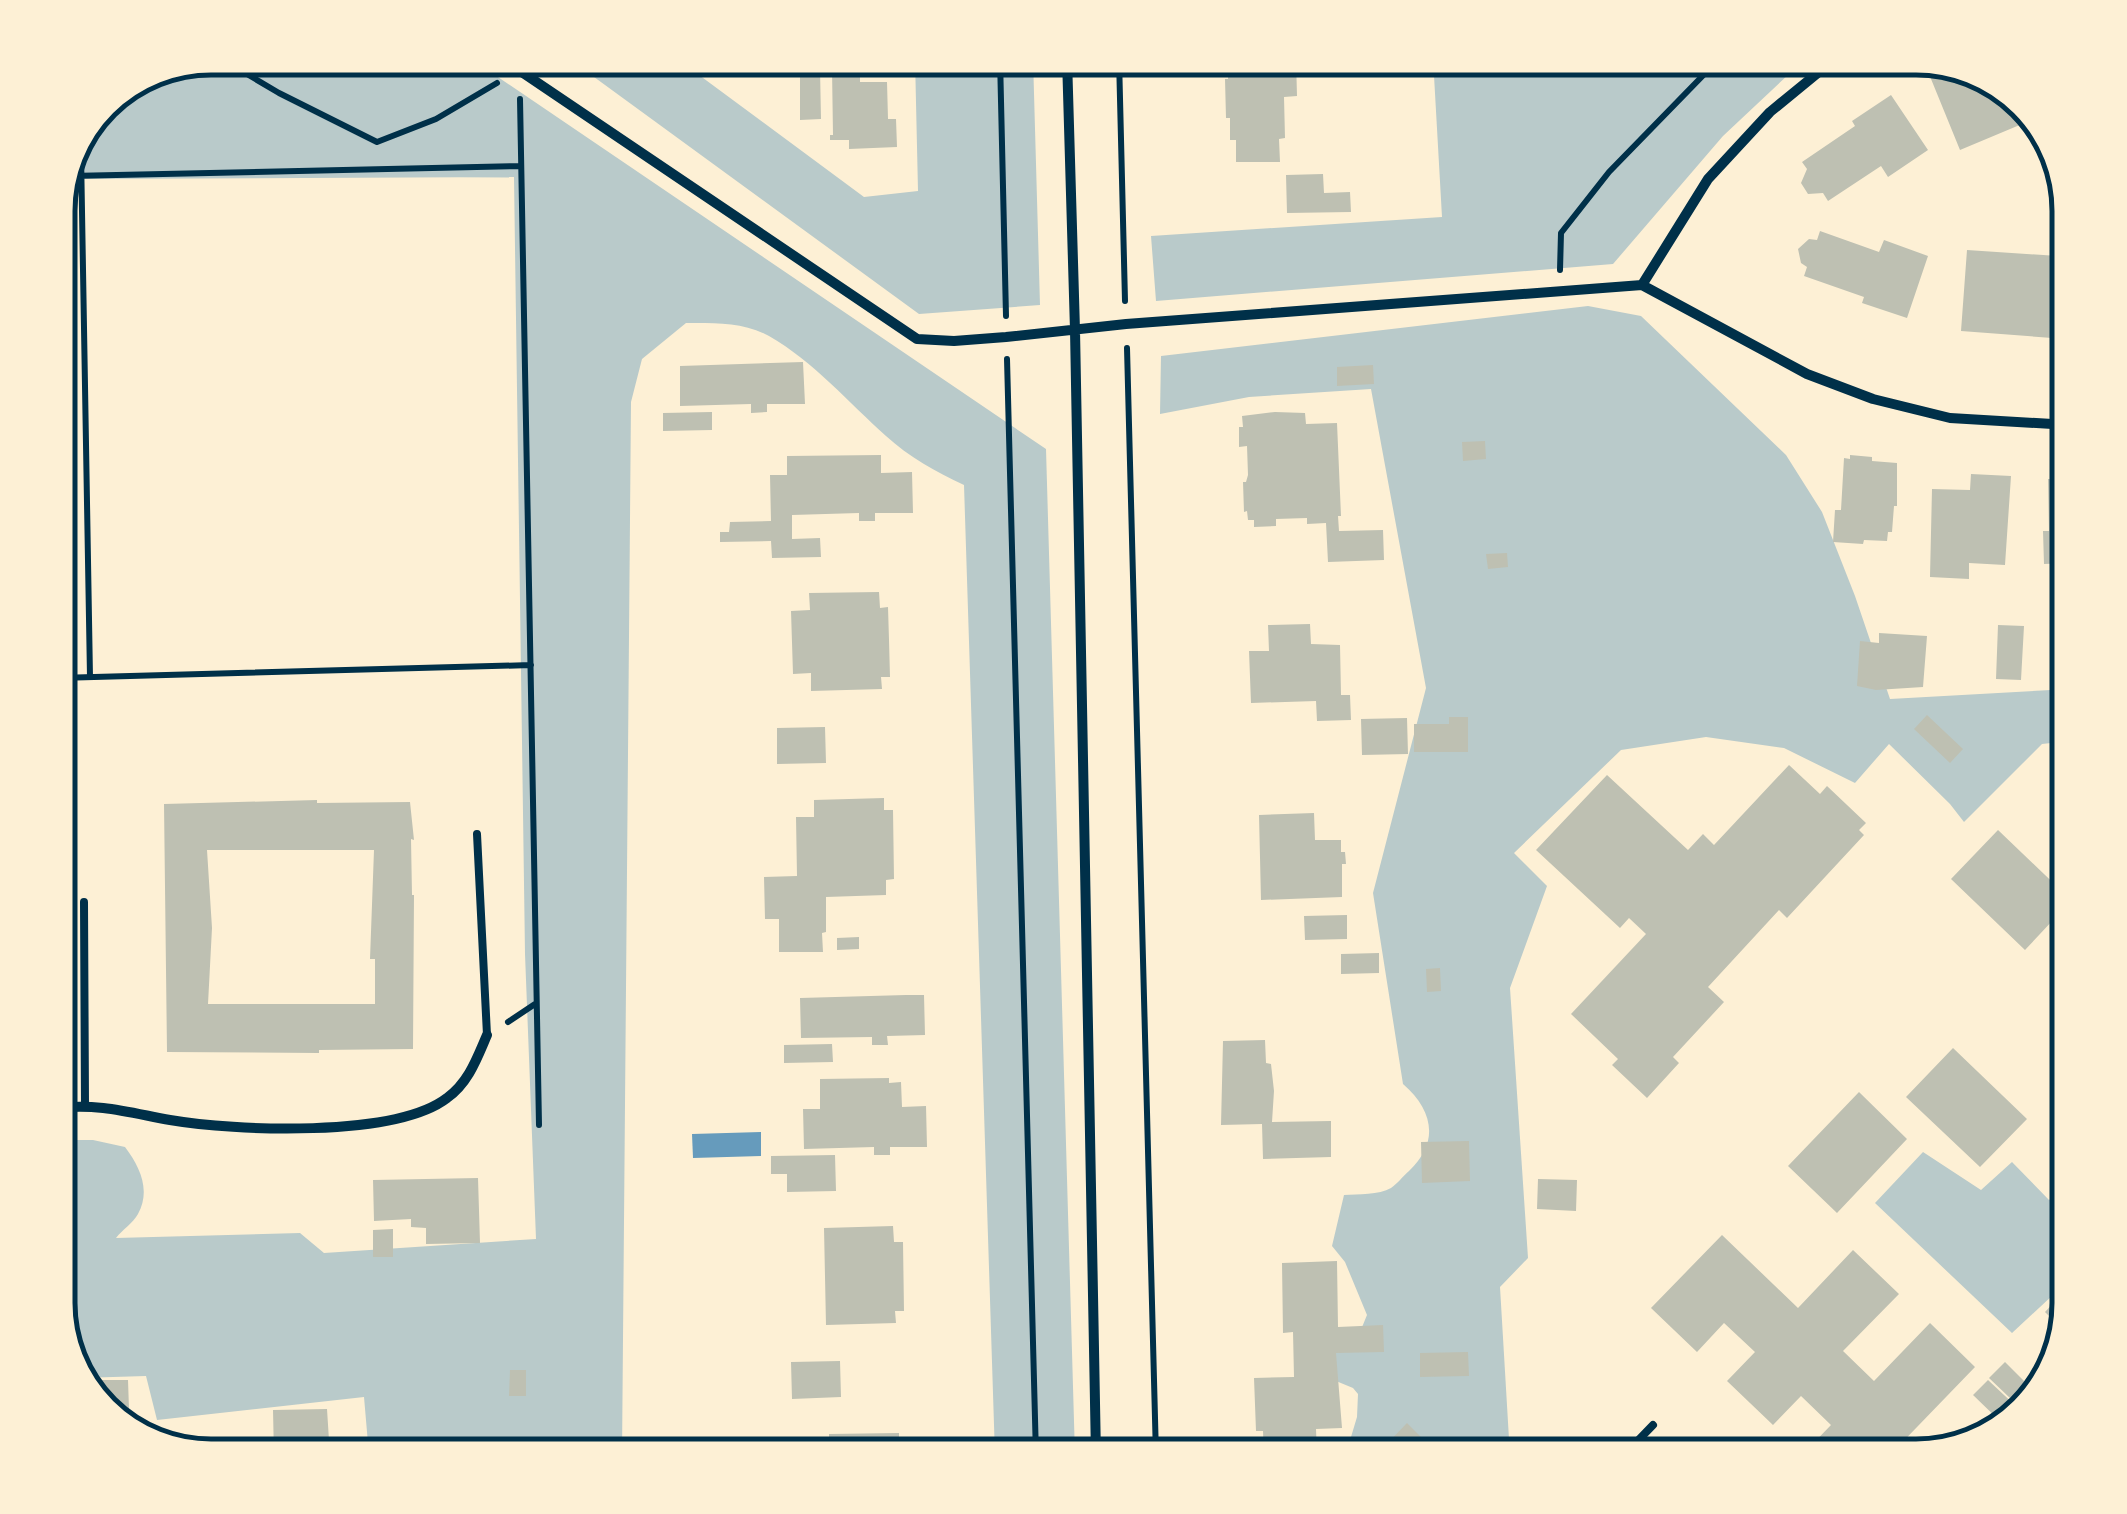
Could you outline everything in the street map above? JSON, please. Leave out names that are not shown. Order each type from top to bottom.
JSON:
[{"type":"street","points":[[527,75],[916,339],[954,341],[1642,285],[1807,374],[1873,399],[1950,418],[2052,424]]},
{"type":"street","points":[[1068,75],[1096,1439]]},
{"type":"street","points":[[1642,285],[1708,179],[1770,112],[1815,75]]},
{"type":"street","points":[[75,1106],[86,1104],[172,1120],[280,1129],[411,1116],[447,1099],[472,1072],[487,1035]]},
{"type":"lane","points":[[477,834],[487,1035]]},
{"type":"lane","points":[[84,902],[86,1104]]},
{"type":"lane","points":[[1640,1439],[1653,1425]]},
{"type":"path","points":[[249,75],[377,142],[436,118],[511,75]]},
{"type":"path","points":[[520,75],[539,1125]]},
{"type":"path","points":[[1000,75],[1036,1439]]},
{"type":"path","points":[[1119,75],[1156,1439]]},
{"type":"path","points":[[1560,289],[1561,234],[1609,172],[1703,75]]},
{"type":"path","points":[[82,176],[522,166]]},
{"type":"path","points":[[82,171],[90,677]]},
{"type":"path","points":[[75,677],[532,665]]},
{"type":"shaded area","points":[[211,75],[495,75],[1046,449],[1075,1439],[994,1439],[964,485],[895,444],[785,346],[759,331],[729,324],[686,323],[642,359],[631,402],[622,1439],[368,1439],[364,1397],[157,1420],[146,1376],[98,1377],[89,1363],[75,1312],[75,1140],[125,1147],[142,1179],[142,1205],[116,1238],[300,1233],[324,1253],[536,1239],[525,954],[514,177],[79,179],[89,151],[103,128],[143,93],[168,82]]},
{"type":"shaded area","points":[[591,75],[699,75],[864,197],[918,191],[915,75],[1033,75],[1040,305],[919,314]]},
{"type":"shaded area","points":[[1434,75],[1788,75],[1723,136],[1613,264],[1156,301],[1151,236],[1442,217]]},
{"type":"shaded area","points":[[1588,306],[1641,316],[1786,455],[1822,512],[1890,699],[2052,690],[2052,743],[2042,744],[1964,822],[1889,744],[1855,783],[1784,748],[1706,737],[1621,750],[1514,853],[1547,886],[1510,988],[1528,1258],[1500,1287],[1509,1439],[1350,1439],[1358,1394],[1336,1381],[1329,1354],[1358,1337],[1367,1315],[1345,1262],[1332,1246],[1344,1195],[1391,1188],[1419,1160],[1429,1138],[1421,1104],[1403,1084],[1373,893],[1426,688],[1371,389],[1249,397],[1160,414],[1161,356]]},
{"type":"shaded area","points":[[1923,1152],[1981,1190],[2012,1162],[2049,1200],[2052,1198],[2052,1296],[2012,1333],[1875,1203]]},
{"type":"water","points":[[761,1132],[761,1156],[693,1158],[692,1134]]},
{"type":"building","points":[[800,75],[820,75],[821,119],[800,120]]},
{"type":"building","points":[[832,75],[860,75],[860,82],[887,82],[888,119],[896,119],[897,147],[849,149],[849,140],[830,140]]},
{"type":"building","points":[[1228,75],[1296,75],[1297,96],[1284,97],[1285,138],[1279,139],[1280,162],[1236,162],[1236,140],[1230,140],[1230,118],[1226,118]]},
{"type":"building","points":[[1930,77],[1976,89],[1999,103],[2021,125],[1960,150]]},
{"type":"building","points":[[1891,95],[1928,150],[1888,177],[1881,166],[1828,201],[1823,193],[1808,194],[1801,183],[1807,169],[1802,162],[1855,126],[1852,121]]},
{"type":"building","points":[[1323,174],[1324,193],[1350,192],[1351,212],[1287,213],[1286,175]]},
{"type":"building","points":[[1820,231],[1879,252],[1884,240],[1928,256],[1907,318],[1862,303],[1864,297],[1804,276],[1807,267],[1801,263],[1798,249],[1809,239],[1817,240]]},
{"type":"building","points":[[1967,250],[2052,256],[2052,338],[1961,331]]},
{"type":"building","points":[[803,362],[805,404],[767,404],[767,412],[751,413],[751,404],[680,406],[680,366]]},
{"type":"building","points":[[1373,365],[1374,384],[1337,386],[1337,367]]},
{"type":"building","points":[[712,412],[712,430],[663,431],[663,413]]},
{"type":"building","points":[[1305,413],[1306,424],[1337,423],[1339,531],[1383,530],[1384,560],[1328,562],[1326,523],[1307,524],[1307,518],[1276,519],[1276,526],[1254,527],[1254,520],[1248,520],[1243,482],[1248,475],[1247,446],[1239,447],[1239,427],[1243,427],[1242,416]]},
{"type":"building","points":[[1485,441],[1486,459],[1463,461],[1462,442]]},
{"type":"building","points":[[881,455],[881,473],[912,472],[913,513],[875,513],[875,521],[859,521],[859,513],[792,515],[792,539],[820,538],[821,557],[772,558],[771,541],[720,542],[720,532],[729,532],[730,522],[771,521],[770,475],[787,475],[787,456]]},
{"type":"building","points":[[1850,455],[1897,463],[1897,506],[1887,541],[1833,542],[1835,510],[1841,510],[1844,458],[1850,459]]},
{"type":"building","points":[[1971,474],[2011,476],[2005,565],[1969,563],[1969,579],[1930,577],[1932,489],[1970,490]]},
{"type":"building","points":[[2048,479],[2052,479],[2052,564],[2044,564],[2043,531],[2049,531]]},
{"type":"building","points":[[1507,553],[1508,567],[1488,569],[1486,554]]},
{"type":"building","points":[[879,592],[880,608],[888,607],[890,677],[881,677],[882,689],[811,691],[811,673],[793,674],[791,611],[810,610],[809,593]]},
{"type":"building","points":[[1310,624],[1311,644],[1340,645],[1341,695],[1350,695],[1351,720],[1317,721],[1316,701],[1251,703],[1249,651],[1269,651],[1268,625]]},
{"type":"building","points":[[1998,625],[2024,626],[2021,680],[1996,679]]},
{"type":"building","points":[[1879,633],[1927,636],[1923,687],[1876,690],[1857,686],[1860,641],[1879,643]]},
{"type":"building","points":[[1927,715],[1963,749],[1950,763],[1914,729]]},
{"type":"building","points":[[1449,717],[1468,717],[1468,752],[1414,752],[1414,724],[1449,724]]},
{"type":"building","points":[[1407,718],[1408,754],[1362,755],[1361,719]]},
{"type":"building","points":[[825,727],[826,763],[777,764],[777,728]]},
{"type":"building","points":[[1789,765],[1820,794],[1827,786],[1866,823],[1859,830],[1864,835],[1787,918],[1779,910],[1708,987],[1724,1002],[1673,1057],[1679,1063],[1647,1098],[1612,1065],[1618,1059],[1571,1014],[1646,934],[1629,918],[1620,928],[1536,850],[1607,775],[1688,850],[1703,834],[1714,845]]},
{"type":"building","points":[[884,798],[884,810],[893,810],[894,879],[886,880],[886,895],[826,897],[823,952],[779,952],[779,919],[765,919],[764,877],[797,876],[796,817],[814,817],[814,800]]},
{"type":"building","points":[[410,802],[414,840],[411,839],[413,1049],[167,1052],[164,804]],"holes":[[[207,850],[374,850],[370,959],[375,959],[375,1004],[208,1004],[212,928]]]},
{"type":"building","points":[[1314,813],[1315,840],[1341,840],[1341,852],[1345,852],[1342,897],[1261,900],[1259,815]]},
{"type":"building","points":[[1998,830],[2052,882],[2052,921],[2025,950],[1951,879]]},
{"type":"building","points":[[1347,915],[1347,939],[1305,940],[1304,916]]},
{"type":"building","points":[[859,937],[859,949],[837,950],[837,938]]},
{"type":"building","points":[[1379,953],[1379,973],[1341,974],[1341,954]]},
{"type":"building","points":[[1440,968],[1441,991],[1427,992],[1426,969]]},
{"type":"building","points":[[924,995],[925,1035],[887,1036],[888,1045],[872,1045],[872,1037],[801,1038],[800,998]]},
{"type":"building","points":[[1265,1040],[1266,1063],[1271,1064],[1274,1091],[1272,1122],[1331,1121],[1331,1157],[1263,1159],[1262,1124],[1221,1125],[1223,1041]]},
{"type":"building","points":[[832,1044],[833,1062],[784,1063],[784,1045]]},
{"type":"building","points":[[1953,1048],[2027,1119],[1980,1167],[1906,1097]]},
{"type":"building","points":[[889,1078],[889,1083],[901,1082],[902,1107],[926,1106],[927,1147],[890,1147],[890,1155],[874,1155],[874,1147],[804,1149],[803,1109],[820,1109],[820,1079]]},
{"type":"building","points":[[1859,1092],[1907,1139],[1837,1213],[1788,1166]]},
{"type":"building","points":[[1469,1141],[1470,1181],[1422,1183],[1421,1142]]},
{"type":"building","points":[[835,1155],[836,1191],[787,1192],[787,1174],[771,1174],[771,1156]]},
{"type":"building","points":[[478,1178],[480,1243],[426,1244],[426,1228],[411,1227],[411,1219],[374,1221],[373,1180]]},
{"type":"building","points":[[1538,1179],[1577,1180],[1576,1211],[1537,1209]]},
{"type":"building","points":[[893,1226],[894,1242],[903,1242],[904,1311],[895,1311],[896,1323],[826,1325],[824,1228]]},
{"type":"building","points":[[393,1229],[393,1257],[373,1257],[373,1230]]},
{"type":"building","points":[[1722,1235],[1798,1308],[1853,1250],[1899,1294],[1843,1351],[1874,1381],[1930,1323],[1975,1367],[1905,1439],[1817,1439],[1831,1425],[1801,1396],[1773,1425],[1727,1381],[1755,1352],[1724,1323],[1697,1352],[1651,1308]]},
{"type":"building","points":[[1337,1261],[1338,1327],[1383,1325],[1384,1352],[1336,1353],[1342,1428],[1316,1429],[1316,1439],[1263,1439],[1263,1431],[1256,1431],[1254,1378],[1294,1377],[1293,1332],[1283,1333],[1282,1263]]},
{"type":"building","points":[[1468,1352],[1469,1376],[1420,1377],[1420,1353]]},
{"type":"building","points":[[840,1361],[841,1397],[792,1399],[791,1362]]},
{"type":"building","points":[[2005,1362],[2026,1383],[2011,1399],[1989,1378]]},
{"type":"building","points":[[510,1370],[526,1370],[526,1396],[509,1396]]},
{"type":"building","points":[[99,1380],[128,1380],[129,1409],[135,1415]]},
{"type":"building","points":[[1988,1380],[2010,1401],[1993,1415],[1973,1395]]},
{"type":"building","points":[[327,1409],[329,1439],[274,1439],[273,1410]]},
{"type":"building","points":[[1407,1423],[1421,1437],[1419,1439],[1392,1439]]},
{"type":"building","points":[[899,1433],[899,1439],[829,1439],[829,1434]]}]
